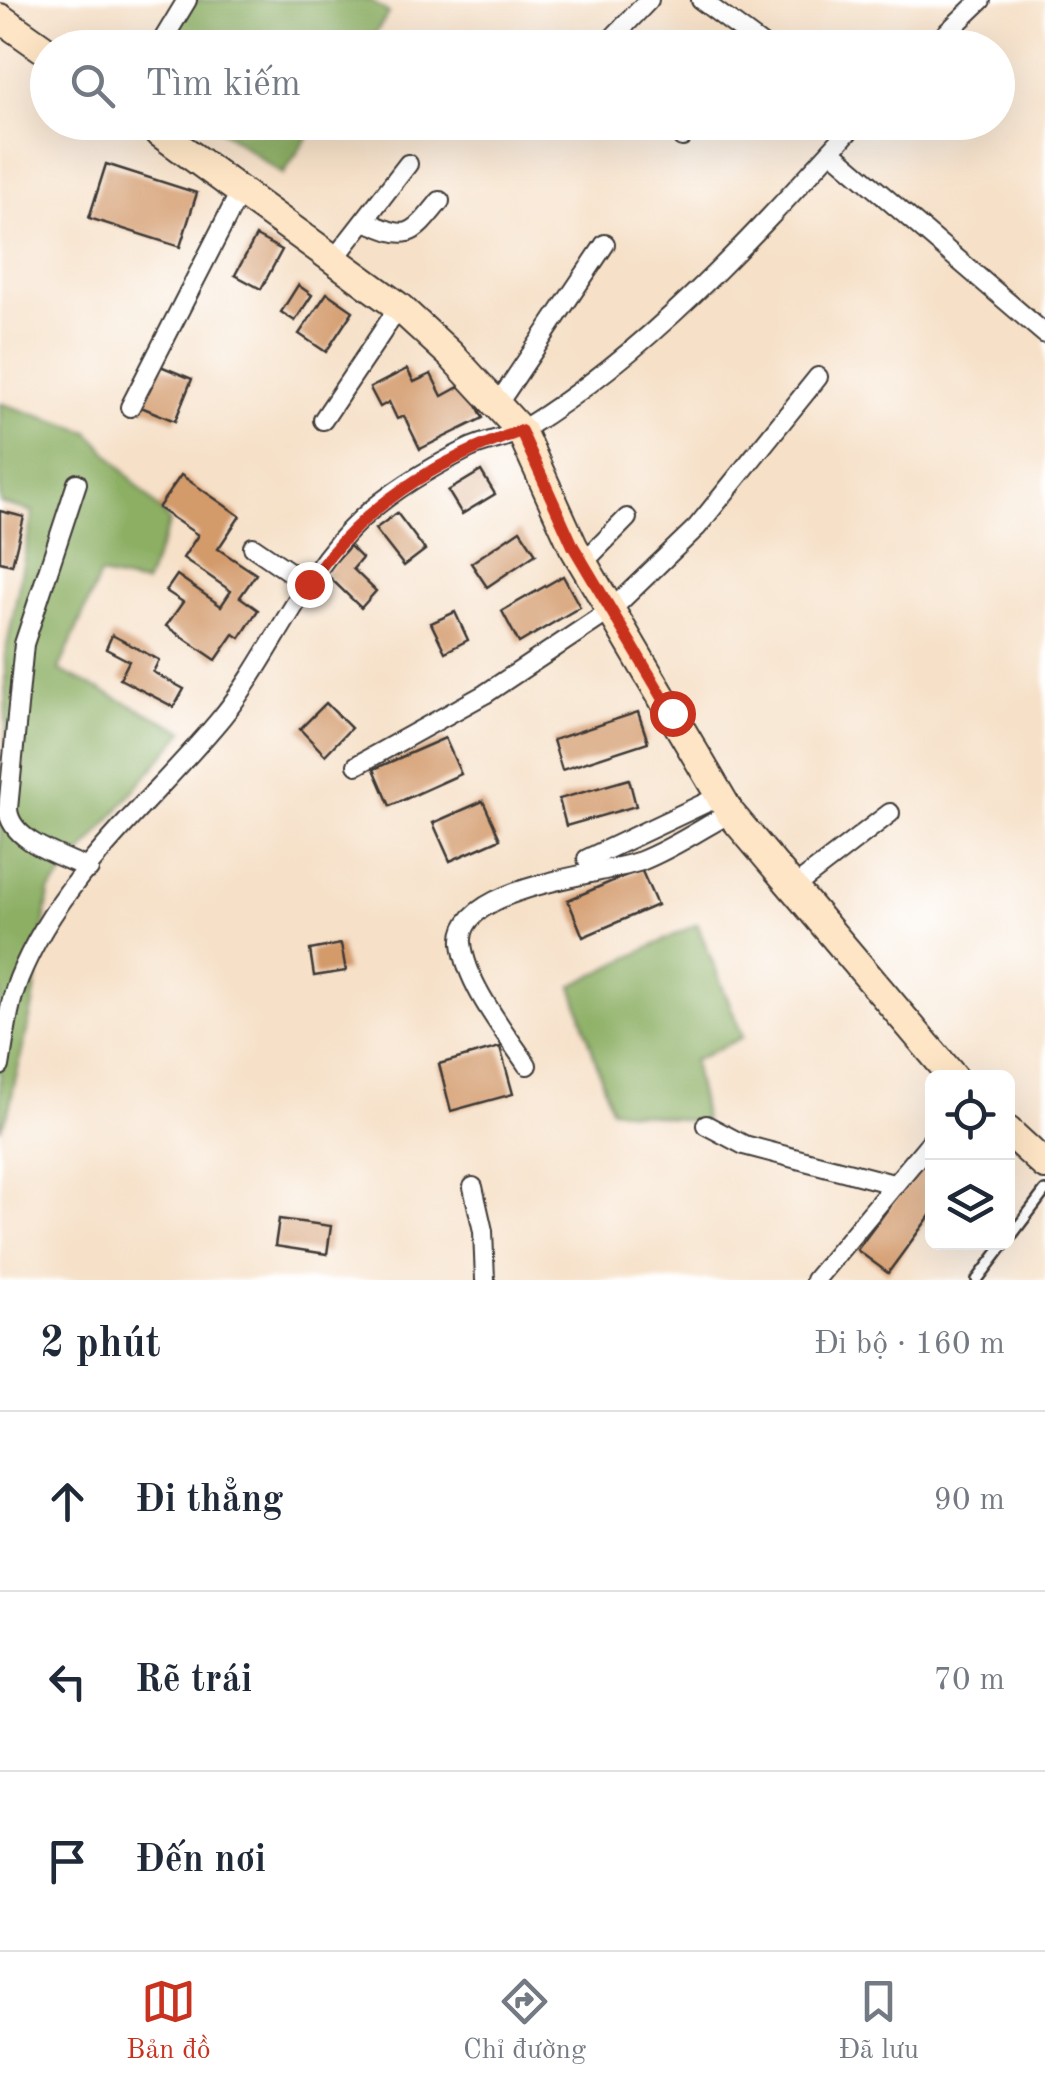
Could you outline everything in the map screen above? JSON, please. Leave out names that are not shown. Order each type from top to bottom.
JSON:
[{"type":"street","points":[[169,30],[187,0]]},
{"type":"street","points":[[620,30],[649,0]]},
{"type":"street","points":[[702,0],[742,30]]},
{"type":"street","points":[[948,30],[976,1]]},
{"type":"street","points":[[0,18],[30,39]]},
{"type":"street","points":[[170,140],[399,307],[450,354],[521,431],[583,563],[725,805],[947,1070]]},
{"type":"street","points":[[0,1066],[20,975],[59,906],[138,807],[222,717],[309,584],[361,519],[470,448],[521,431],[630,354],[688,302],[841,140]]},
{"type":"street","points":[[831,151],[1045,334]]},
{"type":"street","points":[[336,258],[408,164]]},
{"type":"street","points":[[130,406],[240,190]]},
{"type":"street","points":[[365,220],[398,236],[408,235],[417,230],[440,201]]},
{"type":"street","points":[[497,405],[605,244]]},
{"type":"street","points":[[324,420],[399,307]]},
{"type":"street","points":[[357,765],[485,694],[611,610],[697,527],[818,377]]},
{"type":"street","points":[[77,483],[24,644],[8,819],[20,834],[89,868]]},
{"type":"street","points":[[583,563],[627,518]]},
{"type":"street","points":[[253,548],[309,584]]},
{"type":"street","points":[[587,858],[725,805]]},
{"type":"street","points":[[527,1065],[486,1002],[470,968],[462,942],[470,920],[478,911],[524,888],[642,861],[725,805]]},
{"type":"street","points":[[794,888],[890,813]]},
{"type":"street","points":[[706,1125],[726,1139],[744,1145],[893,1184]]},
{"type":"street","points":[[1015,1137],[1045,1164]]},
{"type":"street","points":[[815,1280],[925,1148]]},
{"type":"street","points":[[473,1188],[484,1230],[485,1280]]},
{"type":"lane","points":[[1015,1230],[1045,1191]]},
{"type":"lane","points":[[977,1280],[1000,1250]]},
{"type":"green space","points":[[190,0],[369,0],[389,13],[378,30],[172,30]]},
{"type":"green space","points":[[235,140],[306,140],[283,174]]},
{"type":"green space","points":[[0,403],[89,432],[170,522],[145,584],[100,575],[59,670],[184,731],[49,892],[33,1005],[8,1112],[0,1130],[0,790],[7,788],[5,657],[33,512],[0,503]]},
{"type":"green space","points":[[697,924],[743,1037],[693,1061],[705,1123],[611,1109],[572,986]]},
{"type":"building","points":[[106,164],[197,193],[180,247],[89,218]]},
{"type":"building","points":[[256,236],[282,250],[261,289],[235,275]]},
{"type":"building","points":[[298,285],[312,295],[295,321],[281,312]]},
{"type":"building","points":[[327,293],[353,311],[326,352],[299,334]]},
{"type":"building","points":[[158,365],[192,379],[175,421],[141,407]]},
{"type":"building","points":[[407,369],[414,382],[431,374],[442,396],[466,383],[483,418],[420,449],[404,416],[397,419],[389,402],[380,407],[370,388]]},
{"type":"building","points":[[481,471],[495,494],[462,514],[448,491]]},
{"type":"building","points":[[181,475],[240,516],[218,549],[256,574],[240,597],[258,610],[240,638],[234,634],[216,660],[166,626],[183,602],[166,591],[177,575],[221,606],[231,591],[183,558],[198,535],[158,508]]},
{"type":"building","points":[[0,511],[24,517],[12,565],[0,562]]},
{"type":"building","points":[[397,513],[425,550],[404,566],[375,529]]},
{"type":"building","points":[[520,530],[536,554],[487,587],[471,563]]},
{"type":"building","points":[[350,546],[362,558],[353,569],[376,591],[361,608],[325,573]]},
{"type":"building","points":[[563,576],[580,607],[519,643],[502,611]]},
{"type":"building","points":[[455,612],[468,640],[445,652],[431,623]]},
{"type":"building","points":[[112,635],[159,660],[153,672],[184,689],[174,707],[120,679],[129,661],[106,649]]},
{"type":"building","points":[[326,703],[351,728],[325,755],[300,729]]},
{"type":"building","points":[[638,712],[648,742],[562,770],[553,740]]},
{"type":"building","points":[[445,738],[461,774],[390,806],[374,769]]},
{"type":"building","points":[[629,779],[636,806],[566,826],[559,799]]},
{"type":"building","points":[[483,801],[500,839],[450,861],[433,823]]},
{"type":"building","points":[[641,869],[657,905],[583,937],[568,900]]},
{"type":"building","points":[[341,944],[346,971],[314,976],[310,950]]},
{"type":"building","points":[[500,1047],[513,1094],[451,1111],[439,1064]]},
{"type":"building","points":[[925,1159],[925,1223],[888,1273],[857,1250]]},
{"type":"building","points":[[279,1219],[331,1226],[327,1254],[275,1246]]},
{"type":"route","points":[[309,584],[361,519],[470,448],[521,431],[573,546],[672,713]]}]
